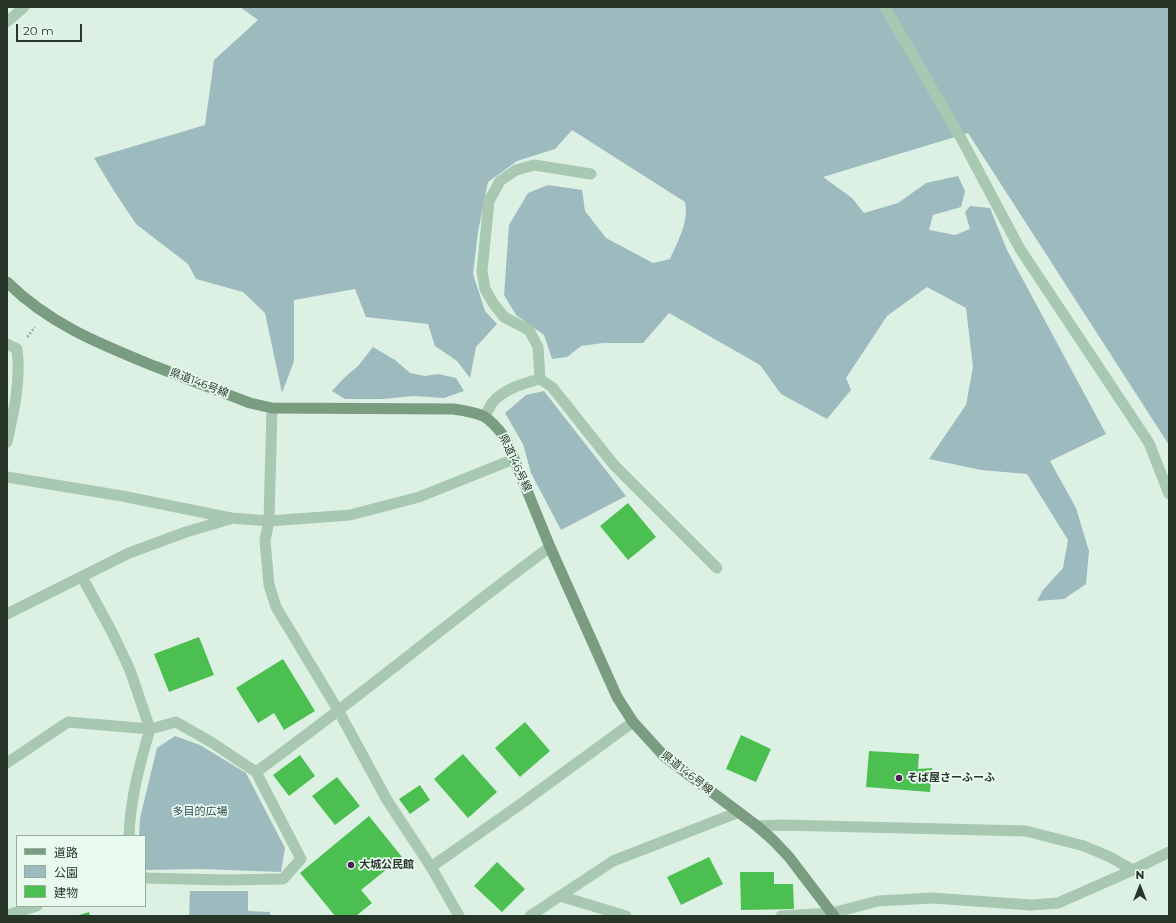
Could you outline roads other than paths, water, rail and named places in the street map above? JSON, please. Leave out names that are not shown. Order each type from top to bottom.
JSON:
[{"type":"main road","name":"県道146号線","points":[[7,282],[25,300],[75,332],[113,350],[250,403],[272,408],[453,409],[469,411],[485,416],[497,427],[506,439],[550,547],[617,697],[633,722],[664,756],[758,826],[773,840],[789,857],[833,915]]},
{"type":"street","points":[[7,22],[24,7]]},
{"type":"street","points":[[885,7],[962,140],[1020,250],[1149,443],[1169,494]]},
{"type":"street","points":[[540,379],[538,347],[529,330],[504,317],[485,290],[482,271],[489,201],[500,181],[516,170],[534,165],[592,174]]},
{"type":"street","points":[[7,442],[16,400],[19,363],[12,347]]},
{"type":"street","points":[[485,416],[493,402],[502,394],[529,382],[540,379],[552,387],[614,465],[718,568]]},
{"type":"street","points":[[272,408],[269,521],[265,540],[269,585],[276,608],[338,710],[388,800],[431,867],[459,916]]},
{"type":"street","points":[[7,477],[122,496],[231,518],[269,521],[350,515],[418,498],[514,459]]},
{"type":"street","points":[[7,614],[129,553],[186,532],[231,518]]},
{"type":"street","points":[[256,772],[550,547]]},
{"type":"street","points":[[82,577],[112,632],[130,670],[150,729],[139,768],[129,821],[129,835]]},
{"type":"street","points":[[7,763],[68,722],[150,729],[176,722],[211,742],[256,772],[301,859],[283,879],[225,880],[146,878]]},
{"type":"street","points":[[431,867],[633,722]]},
{"type":"street","points":[[530,916],[613,861],[739,812]]},
{"type":"street","points":[[758,826],[781,825],[1026,831],[1084,846],[1110,857],[1133,870]]},
{"type":"street","points":[[781,916],[833,915],[878,901],[932,898],[1031,905],[1058,903],[1133,870],[1169,852]]},
{"type":"street","points":[[560,896],[626,916]]},
{"type":"street","points":[[7,915],[34,907]]},
{"type":"place","name":"そば屋さーふーふ","points":[[899,778]]},
{"type":"place","name":"大城公民館","points":[[351,865]]},
{"type":"park label","name":"多目的広場","points":[[200,812]]}]
